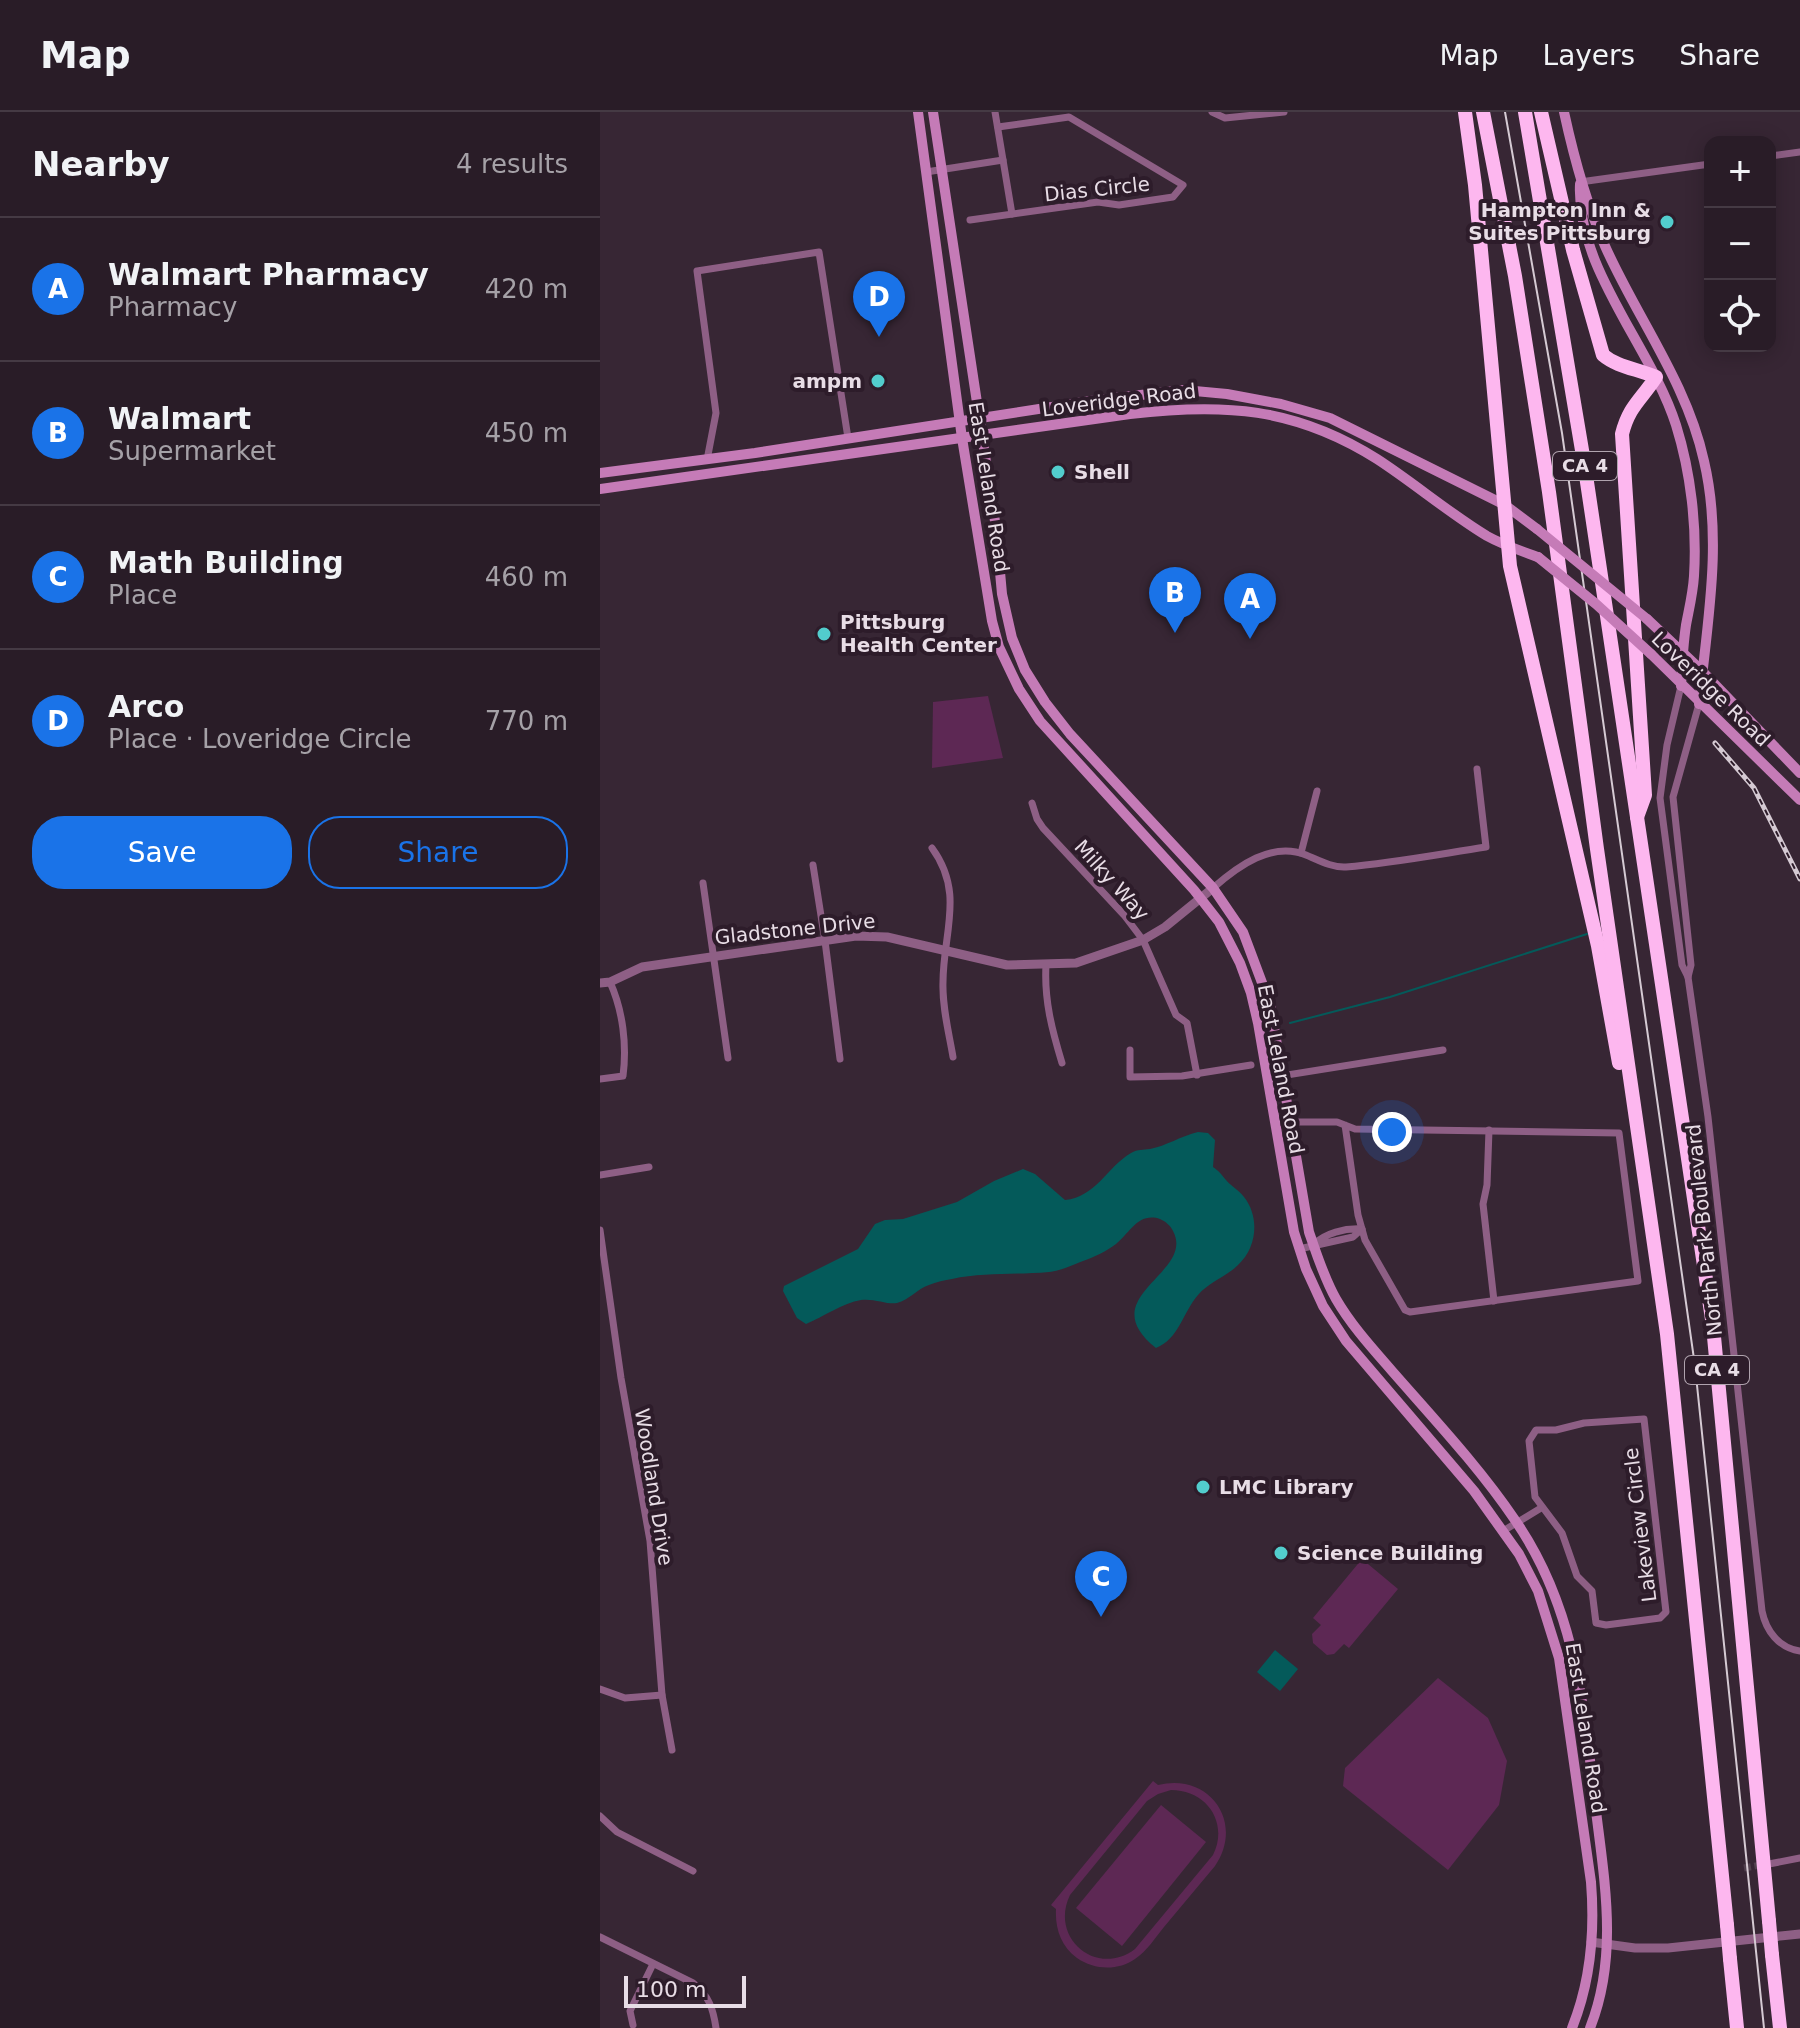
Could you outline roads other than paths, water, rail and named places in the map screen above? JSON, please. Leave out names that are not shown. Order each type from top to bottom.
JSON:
[{"type":"highway","points":[[1465,112],[1510,566],[1598,946],[1629,1119],[1640,1144]]},
{"type":"highway","name":"CA 4","points":[[1483,112],[1515,276],[1549,492],[1667,1334],[1737,2028]]},
{"type":"highway","name":"CA 4","points":[[1525,112],[1584,462],[1713,1326],[1780,2028]]},
{"type":"highway","points":[[1541,112],[1573,250],[1603,355],[1612,363],[1656,377],[1631,408],[1622,434],[1645,795],[1636,822]]},
{"type":"main road","name":"East Leland Road","points":[[918,112],[962,438],[992,621],[1010,673],[1040,721],[1201,898],[1231,941],[1251,993],[1299,1249],[1323,1306],[1346,1341],[1474,1491],[1519,1554],[1538,1591],[1559,1658],[1584,1826],[1593,1914],[1584,1993],[1572,2028]]},
{"type":"main road","name":"East Leland Road","points":[[933,112],[998,541],[1004,608],[1025,670],[1070,734],[1230,910],[1255,957],[1270,1004],[1313,1245],[1336,1299],[1357,1330],[1491,1487],[1517,1522],[1554,1592],[1574,1653],[1606,1890],[1608,1944],[1599,1998],[1590,2028]]},
{"type":"main road","points":[[1564,112],[1580,182],[1590,201],[1603,243],[1684,398],[1704,460],[1713,531],[1712,581],[1699,704]]},
{"type":"main road","points":[[1580,182],[1579,206],[1590,246],[1602,277],[1656,377],[1675,423],[1690,488],[1694,575],[1681,686]]},
{"type":"main road","name":"Loveridge Road","points":[[600,473],[1184,390],[1281,404],[1330,418],[1505,505],[1684,652],[1800,773]]},
{"type":"main road","name":"Loveridge Road","points":[[600,489],[1185,408],[1232,409],[1278,415],[1330,433],[1372,456],[1489,537],[1538,557],[1651,654],[1800,800]]},
{"type":"main road","points":[[1584,1826],[1598,1825]]},
{"type":"street","points":[[995,112],[1012,214]]},
{"type":"street","points":[[1212,112],[1225,118],[1284,112]]},
{"type":"street","name":"Dias Circle","points":[[970,220],[1101,202],[1119,205],[1173,197],[1183,185],[1071,118],[998,127]]},
{"type":"street","points":[[1776,155],[1800,152]]},
{"type":"street","points":[[926,172],[1003,160]]},
{"type":"street","points":[[1580,182],[1704,165]]},
{"type":"street","points":[[707,460],[716,413],[697,271],[819,252],[848,438]]},
{"type":"street","name":"North Park Boulevard","points":[[1681,686],[1667,745],[1660,798],[1682,965],[1688,977],[1708,1117],[1762,1611],[1764,1621],[1778,1641],[1800,1651]]},
{"type":"street","name":"North Park Boulevard","points":[[1688,977],[1691,965],[1673,797],[1699,704]]},
{"type":"street","name":"Gladstone Drive","points":[[605,983],[642,967],[856,936],[887,937],[1007,965],[1076,963],[1143,940],[1165,927],[1230,873],[1267,854],[1286,849],[1341,868],[1486,847],[1477,769]]},
{"type":"street","points":[[1301,853],[1317,791]]},
{"type":"street","name":"Milky Way","points":[[1032,803],[1043,828],[1124,915],[1143,940],[1176,1015],[1187,1023],[1197,1075]]},
{"type":"street","points":[[932,848],[941,860],[950,891],[951,922],[942,981],[953,1057]]},
{"type":"street","points":[[813,865],[840,1059]]},
{"type":"street","points":[[703,883],[728,1058]]},
{"type":"street","points":[[1046,965],[1044,991],[1062,1063]]},
{"type":"street","points":[[600,1079],[623,1076],[625,1061],[618,998],[605,983]]},
{"type":"street","points":[[1130,1050],[1130,1077],[1197,1075],[1251,1065]]},
{"type":"street","points":[[1268,1078],[1443,1050]]},
{"type":"street","points":[[1290,1122],[1337,1122],[1345,1125],[1355,1129],[1619,1133],[1638,1281],[1410,1312],[1405,1310],[1365,1240],[1345,1125]]},
{"type":"street","points":[[1489,1130],[1487,1185],[1483,1204],[1494,1301]]},
{"type":"street","points":[[600,1175],[649,1167]]},
{"type":"street","points":[[1299,1249],[1324,1246],[1353,1237],[1362,1229]]},
{"type":"street","name":"Woodland Drive","points":[[600,1230],[603,1274],[650,1541],[662,1695],[672,1750]]},
{"type":"street","name":"Lakeview Circle","points":[[1644,1419],[1666,1612],[1660,1618],[1606,1625],[1596,1623],[1592,1591],[1577,1576],[1562,1533],[1541,1508],[1535,1497],[1529,1441],[1536,1430],[1644,1419]]},
{"type":"street","points":[[1503,1531],[1541,1508]]},
{"type":"street","points":[[600,1689],[625,1698],[662,1695]]},
{"type":"street","points":[[600,1816],[617,1832],[693,1871]]},
{"type":"street","points":[[1769,1864],[1800,1858]]},
{"type":"street","points":[[1591,1942],[1668,1948],[1800,1934]]},
{"type":"street","points":[[600,1937],[693,1983],[706,1993],[714,2011],[716,2028]]},
{"type":"street","points":[[633,2025],[630,2011],[653,1964]]},
{"type":"waterway","points":[[1290,1023],[1390,997],[1587,934]]},
{"type":"tunnel","points":[[1744,1868],[1766,1864]]},
{"type":"tram line","points":[[1505,112],[1562,433],[1695,1366],[1764,2028]]},
{"type":"railway","points":[[1715,743],[1754,788],[1800,879]]},
{"type":"place","name":"Hampton Inn & Suites Pittsburg","points":[[1667,222]]},
{"type":"place","name":"Arco","points":[[879,337]]},
{"type":"place","name":"ampm","points":[[878,381]]},
{"type":"place","name":"Shell","points":[[1058,472]]},
{"type":"place","name":"Walmart","points":[[1175,633]]},
{"type":"place","name":"Pittsburg Health Center","points":[[824,634]]},
{"type":"place","name":"Walmart Pharmacy","points":[[1250,639]]},
{"type":"place","name":"LMC Library","points":[[1203,1487]]},
{"type":"place","name":"Science Building","points":[[1281,1553]]},
{"type":"place","name":"Math Building","points":[[1101,1617]]}]
